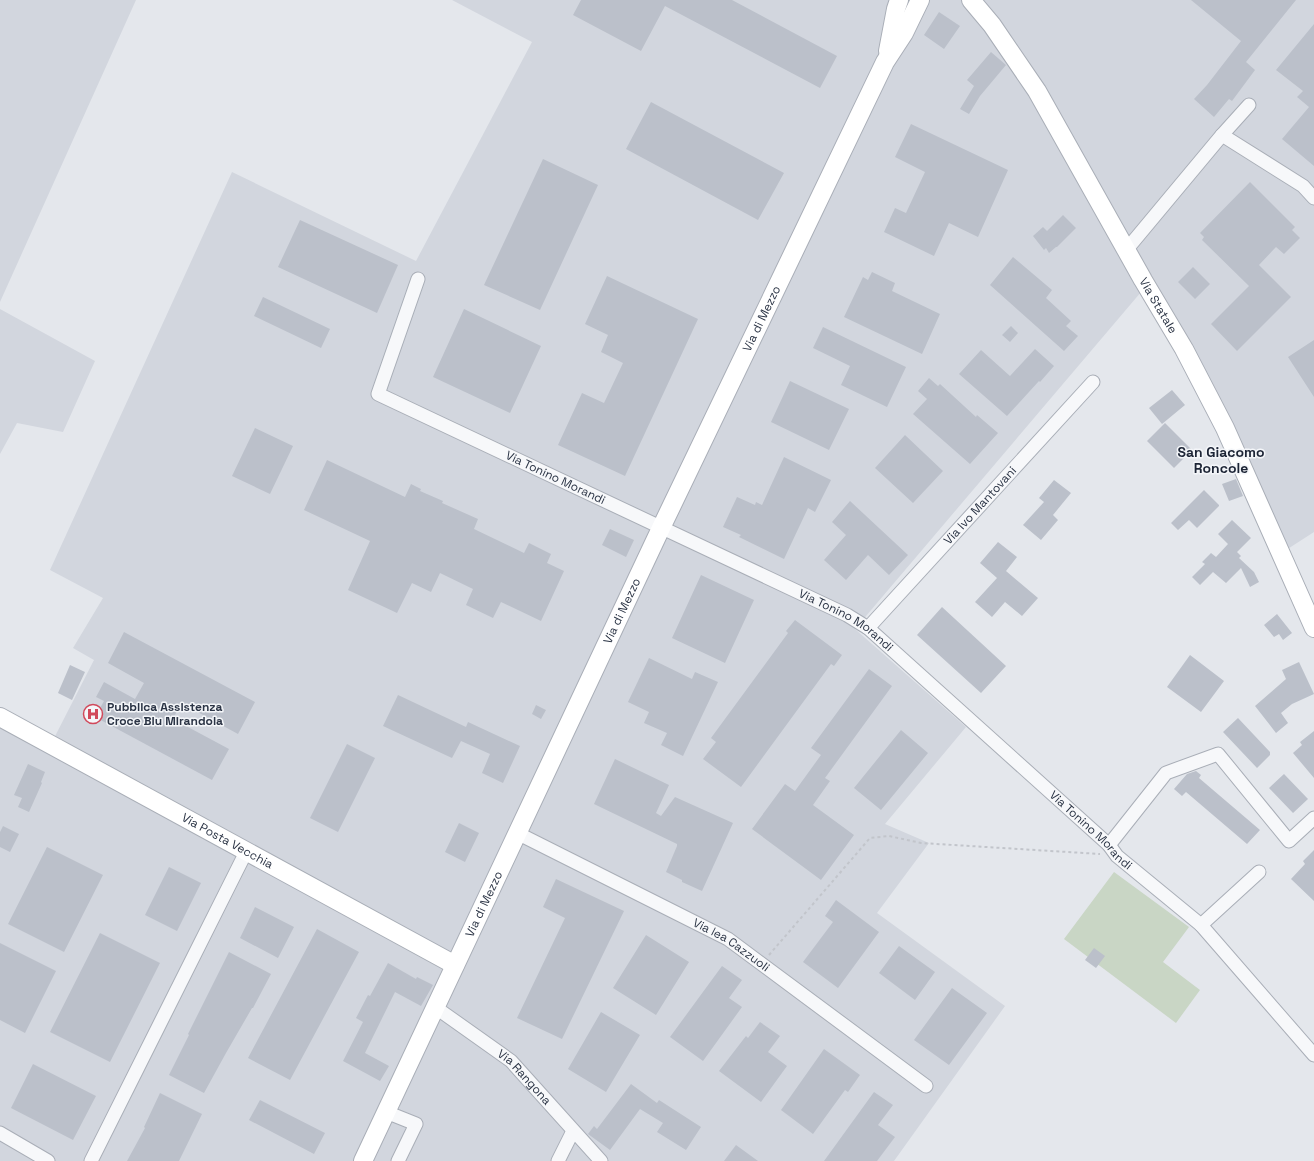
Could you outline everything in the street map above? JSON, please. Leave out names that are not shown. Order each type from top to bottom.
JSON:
[{"type":"street","points":[[885,62],[904,33],[920,0]]},
{"type":"street","name":"Via Statale","points":[[971,0],[992,25],[1038,91],[1143,280],[1184,349],[1225,428],[1314,628]]},
{"type":"street","points":[[885,62],[897,3]]},
{"type":"street","name":"Via di Mezzo","points":[[363,1161],[661,528],[885,62]]},
{"type":"street","points":[[1127,249],[1222,134],[1250,105]]},
{"type":"street","points":[[1222,134],[1303,186],[1314,198]]},
{"type":"street","name":"Via Tonino Morandi","points":[[418,279],[378,394],[847,615],[868,628],[1109,845],[1117,856],[1201,925],[1314,1055]]},
{"type":"street","name":"Via Ivo Mantovani","points":[[868,628],[1092,382]]},
{"type":"street","name":"Via Posta Vecchia","points":[[0,717],[455,965]]},
{"type":"street","points":[[1109,845],[1166,773],[1218,754],[1289,841],[1314,818]]},
{"type":"street","name":"Via lea Cazzuoli","points":[[518,833],[728,939],[926,1086]]},
{"type":"street","points":[[91,1161],[246,852]]},
{"type":"street","points":[[1201,925],[1259,872]]},
{"type":"street","name":"Via Rangona","points":[[435,1007],[511,1061],[601,1161]]},
{"type":"street","points":[[386,1112],[416,1124],[398,1161]]},
{"type":"street","points":[[558,1161],[573,1131]]},
{"type":"street","points":[[0,1133],[48,1161]]},
{"type":"path","points":[[761,964],[870,838],[889,836],[921,843],[1117,856]]},
{"type":"shaded area","points":[[0,0],[136,0],[0,302]]},
{"type":"shaded area","points":[[452,0],[1314,0],[1314,532],[1283,552],[1147,285],[855,629],[966,727],[885,824],[929,843],[877,913],[1005,1006],[894,1161],[0,1161],[0,722],[49,748],[94,660],[73,648],[103,598],[50,570],[232,172],[416,261],[532,42]]},
{"type":"shaded area","points":[[0,309],[95,361],[63,432],[17,423],[0,454]]},
{"type":"green space","points":[[1114,872],[1189,927],[1163,962],[1200,990],[1176,1023],[1064,939]]},
{"type":"building","points":[[581,0],[732,0],[837,56],[820,88],[665,6],[641,51],[573,15]]},
{"type":"building","points":[[1191,0],[1296,0],[1246,62],[1255,70],[1232,101],[1229,99],[1214,117],[1194,99],[1207,85],[1241,41]]},
{"type":"building","points":[[939,12],[960,26],[944,49],[924,35]]},
{"type":"building","points":[[1314,24],[1314,166],[1282,139],[1309,107],[1297,97],[1303,91],[1276,70]]},
{"type":"building","points":[[991,52],[1006,65],[980,96],[969,114],[960,109],[974,86],[967,80]]},
{"type":"building","points":[[651,102],[784,173],[758,220],[626,149]]},
{"type":"building","points":[[911,124],[1008,170],[978,237],[949,223],[934,256],[884,232],[895,208],[906,213],[925,172],[895,157]]},
{"type":"building","points":[[543,159],[598,185],[540,310],[484,285]]},
{"type":"building","points":[[1250,182],[1295,227],[1292,230],[1300,238],[1284,254],[1276,247],[1259,265],[1291,297],[1237,351],[1211,324],[1249,286],[1202,240],[1204,237],[1200,233]]},
{"type":"building","points":[[1063,215],[1076,228],[1049,253],[1046,248],[1044,250],[1033,236],[1043,227],[1047,231]]},
{"type":"building","points":[[300,220],[398,265],[377,313],[278,267]]},
{"type":"building","points":[[1013,257],[1052,290],[1046,298],[1071,321],[1066,326],[1078,336],[1064,351],[990,285]]},
{"type":"building","points":[[1193,267],[1210,284],[1195,299],[1178,282]]},
{"type":"building","points":[[872,272],[895,283],[892,291],[940,314],[922,354],[844,317],[863,277],[868,280]]},
{"type":"building","points":[[607,276],[698,319],[625,476],[558,445],[582,393],[604,403],[623,363],[601,352],[608,335],[585,324]]},
{"type":"building","points":[[263,297],[330,329],[321,348],[254,316]]},
{"type":"building","points":[[464,309],[541,346],[510,413],[433,377]]},
{"type":"building","points":[[1011,326],[1018,333],[1010,342],[1002,335]]},
{"type":"building","points":[[823,327],[906,367],[887,407],[841,385],[850,366],[813,348]]},
{"type":"building","points":[[1314,340],[1314,397],[1288,357]]},
{"type":"building","points":[[1035,349],[1054,366],[1007,416],[959,374],[981,350],[1010,376]]},
{"type":"building","points":[[929,378],[938,386],[940,384],[976,417],[977,415],[998,433],[970,464],[913,414],[927,399],[918,391]]},
{"type":"building","points":[[790,381],[849,409],[829,450],[771,422]]},
{"type":"building","points":[[1172,390],[1185,405],[1162,424],[1149,408]]},
{"type":"building","points":[[1165,423],[1192,450],[1174,468],[1147,441]]},
{"type":"building","points":[[255,428],[293,446],[270,494],[232,476]]},
{"type":"building","points":[[905,435],[943,471],[913,503],[875,468]]},
{"type":"building","points":[[784,457],[831,480],[815,512],[808,508],[784,559],[739,537],[741,535],[723,527],[737,497],[755,505],[756,502],[762,505]]},
{"type":"building","points":[[327,460],[405,497],[411,484],[421,489],[420,491],[443,501],[442,503],[478,519],[474,529],[524,553],[529,543],[551,554],[547,563],[564,571],[541,621],[501,602],[493,618],[466,605],[473,589],[440,573],[431,592],[412,583],[397,613],[348,590],[370,541],[304,510]]},
{"type":"building","points":[[1236,479],[1243,496],[1229,501],[1222,484]]},
{"type":"building","points":[[1054,480],[1071,493],[1053,515],[1058,520],[1041,540],[1023,525],[1044,502],[1039,498]]},
{"type":"building","points":[[1204,490],[1219,506],[1197,528],[1189,520],[1178,530],[1171,523]]},
{"type":"building","points":[[850,501],[908,555],[889,575],[868,555],[846,580],[824,560],[846,535],[832,522]]},
{"type":"building","points":[[1232,520],[1251,538],[1237,552],[1241,556],[1239,558],[1254,572],[1259,582],[1250,587],[1241,568],[1226,583],[1213,572],[1200,585],[1192,577],[1205,564],[1202,562],[1211,553],[1216,557],[1228,544],[1218,534]]},
{"type":"building","points":[[610,529],[634,540],[626,557],[602,545]]},
{"type":"building","points":[[998,542],[1017,557],[1006,571],[1038,598],[1022,616],[1005,602],[992,617],[975,602],[997,578],[980,563]]},
{"type":"building","points":[[701,575],[754,600],[725,663],[672,638]]},
{"type":"building","points":[[942,607],[1006,666],[981,693],[917,635]]},
{"type":"building","points":[[1277,614],[1292,633],[1283,640],[1279,634],[1274,637],[1264,625]]},
{"type":"building","points":[[795,620],[842,655],[834,666],[831,664],[741,787],[703,759],[716,742],[711,738],[788,633],[786,631]]},
{"type":"building","points":[[124,632],[255,702],[238,734],[181,703],[173,719],[229,749],[212,780],[95,717],[104,701],[96,697],[104,682],[135,699],[144,683],[108,663]]},
{"type":"building","points":[[1190,655],[1224,681],[1201,712],[1167,687]]},
{"type":"building","points":[[649,658],[692,679],[695,672],[718,682],[683,756],[661,745],[667,733],[644,723],[649,712],[628,702]]},
{"type":"building","points":[[1299,662],[1314,694],[1292,704],[1281,713],[1288,723],[1276,733],[1255,706],[1286,679],[1282,670]]},
{"type":"building","points":[[70,665],[85,672],[72,700],[58,693]]},
{"type":"building","points":[[869,669],[892,686],[825,778],[830,781],[813,805],[854,835],[821,880],[752,829],[785,784],[795,791],[821,755],[811,748]]},
{"type":"building","points":[[398,695],[466,727],[468,722],[520,746],[503,783],[482,773],[490,754],[461,741],[452,758],[383,726]]},
{"type":"building","points":[[536,705],[546,710],[541,719],[532,714]]},
{"type":"building","points":[[1238,718],[1270,752],[1270,755],[1257,768],[1223,732]]},
{"type":"building","points":[[901,730],[928,753],[881,810],[854,788]]},
{"type":"building","points":[[1314,731],[1314,778],[1293,753],[1302,745],[1300,742]]},
{"type":"building","points":[[347,744],[375,758],[338,832],[310,818]]},
{"type":"building","points":[[615,759],[669,785],[656,813],[661,816],[675,797],[733,823],[702,891],[682,882],[682,880],[666,872],[677,844],[594,804]]},
{"type":"building","points":[[28,764],[45,772],[41,782],[42,783],[29,812],[18,807],[22,798],[14,795]]},
{"type":"building","points":[[1196,771],[1201,775],[1199,778],[1260,830],[1247,844],[1186,792],[1182,796],[1174,789],[1187,774]]},
{"type":"building","points":[[1284,774],[1308,799],[1293,813],[1269,788]]},
{"type":"building","points":[[459,823],[479,833],[465,862],[445,852]]},
{"type":"building","points":[[3,826],[19,834],[10,852],[0,847],[0,832]]},
{"type":"building","points":[[47,847],[103,875],[64,952],[8,924]]},
{"type":"building","points":[[1314,850],[1314,901],[1291,879],[1305,864],[1303,861]]},
{"type":"building","points":[[169,867],[201,883],[177,931],[145,915]]},
{"type":"building","points":[[556,879],[624,911],[562,1039],[517,1018],[565,918],[543,907]]},
{"type":"building","points":[[836,900],[879,932],[838,988],[803,962],[833,922],[825,916]]},
{"type":"building","points":[[255,907],[294,927],[278,958],[240,938]]},
{"type":"building","points":[[317,929],[359,952],[290,1080],[248,1058]]},
{"type":"building","points":[[100,933],[160,963],[110,1062],[50,1032]]},
{"type":"building","points":[[646,935],[689,962],[656,1015],[613,988]]},
{"type":"building","points":[[0,943],[56,971],[25,1033],[0,1020]]},
{"type":"building","points":[[899,946],[935,972],[915,1000],[879,973]]},
{"type":"building","points":[[1094,948],[1105,956],[1096,968],[1085,960]]},
{"type":"building","points":[[229,952],[271,974],[204,1093],[169,1075]]},
{"type":"building","points":[[388,963],[416,979],[417,977],[433,985],[421,1006],[395,992],[365,1053],[389,1066],[380,1081],[343,1061],[363,1022],[356,1018]]},
{"type":"building","points":[[722,966],[742,980],[729,998],[742,1007],[703,1061],[670,1037]]},
{"type":"building","points":[[952,988],[987,1013],[949,1065],[914,1040]]},
{"type":"building","points":[[601,1012],[640,1035],[606,1092],[568,1069]]},
{"type":"building","points":[[760,1022],[780,1036],[768,1052],[787,1066],[761,1102],[719,1071],[746,1036],[748,1038]]},
{"type":"building","points":[[824,1049],[860,1075],[848,1092],[845,1090],[813,1134],[781,1110]]},
{"type":"building","points":[[33,1064],[96,1096],[73,1140],[11,1108]]},
{"type":"building","points":[[631,1084],[657,1103],[659,1100],[701,1127],[686,1150],[657,1132],[663,1123],[640,1109],[610,1150],[588,1134],[594,1126],[597,1129]]},
{"type":"building","points":[[874,1092],[893,1105],[878,1125],[895,1137],[877,1161],[824,1161]]},
{"type":"building","points":[[160,1093],[202,1114],[179,1161],[127,1161],[145,1128],[144,1127]]},
{"type":"building","points":[[260,1100],[325,1133],[314,1154],[249,1120]]},
{"type":"building","points":[[736,1145],[758,1161],[724,1161]]},
{"type":"place","name":"Pubblica Assistenza Croce Blu Mirandola","points":[[93,714]]},
{"type":"district","name":"San Giacomo Roncole","points":[[1221,460]]}]
